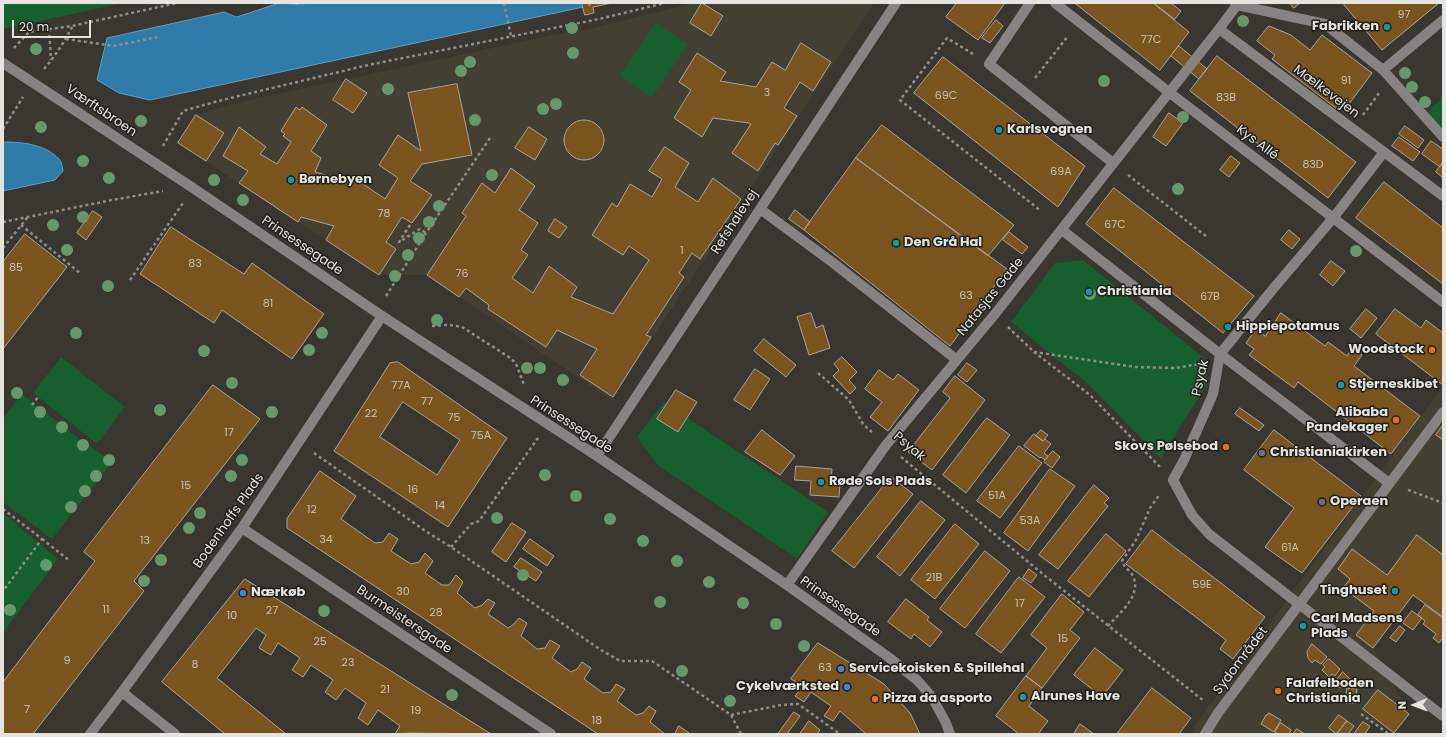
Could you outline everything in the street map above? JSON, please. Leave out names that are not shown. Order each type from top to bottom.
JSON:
[{"type":"street","name":"Refshalevej","points":[[597,456],[896,3]]},
{"type":"street","points":[[1030,3],[989,64],[1113,163]]},
{"type":"street","name":"Kys Allé","points":[[1055,3],[1443,302]]},
{"type":"street","points":[[1219,28],[1236,4],[1324,24],[1383,70],[1443,137]]},
{"type":"street","points":[[1383,70],[1443,20]]},
{"type":"street","name":"Natasjas Gade","points":[[787,585],[886,445],[995,314],[1113,163],[1170,93],[1219,28]]},
{"type":"street","name":"Mælkevejen","points":[[1219,28],[1443,196]]},
{"type":"street","name":"Værftsbroen","points":[[4,63],[154,162]]},
{"type":"street","name":"Psyak","points":[[1173,480],[1184,460],[1213,394],[1220,354],[1273,288],[1334,218],[1384,152]]},
{"type":"street","name":"Prinsessegade","points":[[154,162],[379,315],[597,456],[787,585],[887,656],[917,680],[932,697],[946,723],[950,734]]},
{"type":"street","points":[[760,209],[832,262],[957,360]]},
{"type":"street","points":[[1062,230],[1220,354],[1389,483]]},
{"type":"street","name":"Bodenhoffs Plads","points":[[90,734],[242,528],[299,442],[379,315]]},
{"type":"street","name":"Sydområdet","points":[[1205,734],[1218,713],[1443,412]]},
{"type":"street","points":[[1173,480],[1192,515],[1209,534],[1443,716]]},
{"type":"street","name":"Burmeistersgade","points":[[242,528],[551,734]]},
{"type":"street","points":[[122,692],[175,734]]},
{"type":"path","points":[[4,63],[16,45],[28,32],[72,26],[177,3]]},
{"type":"path","points":[[504,3],[511,36]]},
{"type":"path","points":[[154,162],[183,111],[218,101],[368,65],[440,52],[511,36],[599,19],[665,3]]},
{"type":"path","points":[[1024,92],[1079,22]]},
{"type":"path","points":[[49,29],[51,60],[66,39],[72,26]]},
{"type":"path","points":[[66,39],[114,46],[158,37]]},
{"type":"path","points":[[989,64],[947,38],[900,100],[1041,211]]},
{"type":"path","points":[[1354,128],[1379,94],[1383,70]]},
{"type":"path","points":[[3,129],[33,82]]},
{"type":"path","points":[[379,315],[426,233],[490,138]]},
{"type":"path","points":[[1113,163],[1207,237]]},
{"type":"path","points":[[3,222],[112,200],[191,187]]},
{"type":"path","points":[[130,280],[191,187]]},
{"type":"path","points":[[3,248],[27,218]]},
{"type":"path","points":[[20,225],[80,273]]},
{"type":"path","points":[[410,225],[399,242],[420,229],[426,233]]},
{"type":"path","points":[[995,314],[1034,352],[1090,395],[1173,480],[1162,491],[1150,508],[1136,540],[1122,561],[1123,566],[1132,575],[1135,588],[1133,597],[1108,626]]},
{"type":"path","points":[[398,327],[450,325],[462,327],[512,359],[517,366],[534,416]]},
{"type":"path","points":[[1034,352],[1135,367],[1175,368],[1197,365],[1220,354]]},
{"type":"path","name":"Psyak","points":[[818,373],[849,400],[863,424],[886,445],[1044,575],[1218,713]]},
{"type":"path","points":[[32,405],[38,397]]},
{"type":"path","points":[[451,546],[471,524],[479,521],[548,425]]},
{"type":"path","points":[[299,442],[427,532],[451,546],[601,650],[620,661],[652,661],[731,715],[741,734]]},
{"type":"path","points":[[1389,483],[1443,503]]},
{"type":"path","points":[[3,509],[70,561]]},
{"type":"path","points":[[3,591],[42,539]]},
{"type":"path","points":[[731,715],[781,705],[798,704],[840,734]]},
{"type":"path","points":[[1361,714],[1389,734]]},
{"type":"shaded area","points":[[694,3],[874,3],[611,400],[427,275],[379,275],[178,143],[196,115],[245,101],[563,33],[581,31]]},
{"type":"shaded area","points":[[1443,386],[1443,617],[1413,595],[1373,648],[1409,714],[1394,733],[1364,722],[1354,734],[1194,734],[1193,728]]},
{"type":"green space","points":[[3,3],[123,3],[3,29]]},
{"type":"green space","points":[[656,23],[688,44],[652,98],[620,75]]},
{"type":"green space","points":[[1443,96],[1443,131],[1427,114]]},
{"type":"green space","points":[[1083,260],[1204,358],[1208,382],[1161,458],[1087,383],[1011,322],[1055,263]]},
{"type":"green space","points":[[61,357],[125,407],[97,444],[33,393]]},
{"type":"green space","points":[[22,394],[87,445],[88,444],[112,462],[52,539],[3,502],[3,419]]},
{"type":"green space","points":[[664,402],[828,512],[797,559],[658,465],[642,445],[638,437]]},
{"type":"green space","points":[[3,513],[58,559],[3,633]]},
{"type":"water","points":[[280,3],[302,5],[306,3],[602,3],[150,100],[119,93],[97,80],[107,38],[224,12],[236,17]]},
{"type":"water","points":[[3,142],[25,143],[47,150],[60,160],[63,171],[55,180],[3,191]]},
{"type":"building","points":[[582,3],[612,3],[593,7],[594,13],[585,15]]},
{"type":"building","points":[[702,3],[723,16],[711,36],[690,23]]},
{"type":"building","points":[[957,3],[1005,3],[978,40],[946,17]]},
{"type":"building","points":[[1075,3],[1153,3],[1189,32],[1160,70]]},
{"type":"building","points":[[1154,3],[1171,3],[1181,11],[1175,19]]},
{"type":"building","points":[[1290,3],[1300,3],[1294,8]]},
{"type":"building","name":"Fabrikken","points":[[1346,3],[1439,3],[1382,50],[1344,5]]},
{"type":"building","points":[[996,20],[1003,26],[990,43],[982,38]]},
{"type":"building","points":[[1269,26],[1291,35],[1310,50],[1322,35],[1372,73],[1349,104],[1344,100],[1337,109],[1272,59],[1275,55],[1257,41]]},
{"type":"building","points":[[801,43],[831,62],[813,91],[800,82],[784,108],[797,116],[778,145],[775,143],[758,171],[732,153],[751,124],[713,118],[702,137],[674,118],[691,90],[679,82],[697,53],[726,72],[720,81],[756,87],[772,62],[785,70]]},
{"type":"building","points":[[1179,46],[1207,69],[1199,79],[1171,56]]},
{"type":"building","points":[[1217,56],[1356,162],[1328,198],[1190,91]]},
{"type":"building","name":"Karlsvognen","points":[[943,57],[1085,166],[1058,207],[914,93]]},
{"type":"building","points":[[346,79],[367,93],[353,113],[333,100]]},
{"type":"building","name":"Børnebyen","points":[[457,84],[472,155],[422,164],[410,181],[432,195],[412,223],[402,217],[386,242],[396,249],[379,275],[326,240],[334,226],[301,217],[298,222],[239,183],[248,171],[223,156],[239,127],[266,147],[260,154],[277,164],[291,142],[283,136],[285,134],[281,131],[296,107],[300,110],[302,107],[327,125],[311,151],[321,158],[315,172],[350,182],[353,177],[385,199],[398,178],[379,165],[398,135],[421,151],[408,93]]},
{"type":"building","points":[[1169,113],[1183,123],[1166,146],[1153,137]]},
{"type":"building","points":[[196,115],[224,133],[206,161],[178,143]]},
{"type":"building","points":[[588,120],[595,123],[601,129],[604,140],[603,148],[595,157],[588,160],[580,160],[573,157],[565,148],[564,136],[567,129],[576,121]]},
{"type":"building","points":[[882,125],[1014,225],[988,256],[856,158]]},
{"type":"building","points":[[1405,126],[1424,140],[1418,148],[1399,134]]},
{"type":"building","points":[[529,127],[547,139],[535,160],[515,148]]},
{"type":"building","points":[[1399,137],[1420,152],[1413,161],[1392,146]]},
{"type":"building","points":[[1431,141],[1443,149],[1443,162],[1440,167],[1422,154]]},
{"type":"building","points":[[665,147],[689,163],[675,187],[698,202],[713,178],[741,199],[700,259],[692,253],[679,273],[684,277],[646,335],[651,337],[613,397],[580,375],[597,349],[557,330],[546,347],[488,309],[489,305],[466,288],[459,297],[427,275],[466,216],[462,213],[482,183],[495,193],[511,168],[535,186],[519,210],[538,223],[521,250],[528,255],[512,278],[533,293],[549,266],[577,287],[571,297],[613,314],[649,260],[629,246],[623,255],[592,235],[612,203],[617,207],[630,184],[652,197],[662,179],[649,171]]},
{"type":"building","points":[[1231,156],[1240,163],[1229,177],[1220,170]]},
{"type":"building","name":"Den Grå Hal","points":[[856,158],[1007,269],[950,346],[804,230]]},
{"type":"building","points":[[1443,162],[1443,178],[1436,172]]},
{"type":"building","points":[[1384,182],[1443,228],[1443,284],[1356,218]]},
{"type":"building","points":[[1114,188],[1254,296],[1223,333],[1086,224]]},
{"type":"building","points":[[795,210],[810,222],[804,230],[789,219]]},
{"type":"building","points":[[93,211],[102,217],[86,240],[77,233]]},
{"type":"building","points":[[555,219],[567,227],[559,238],[548,231]]},
{"type":"building","points":[[171,227],[244,274],[252,263],[324,314],[292,359],[222,310],[214,323],[140,274]]},
{"type":"building","points":[[1289,230],[1300,239],[1292,249],[1281,240]]},
{"type":"building","points":[[1009,232],[1028,247],[1022,254],[1003,240]]},
{"type":"building","points":[[25,234],[67,267],[3,349],[3,262]]},
{"type":"building","points":[[1331,261],[1345,271],[1333,286],[1320,275]]},
{"type":"building","points":[[1366,309],[1377,318],[1361,338],[1350,329]]},
{"type":"building","points":[[1395,309],[1421,328],[1426,320],[1443,333],[1443,385],[1376,334]]},
{"type":"building","points":[[811,313],[816,328],[823,325],[830,348],[809,355],[797,317]]},
{"type":"building","name":"Stjerneskibet","points":[[1281,313],[1325,346],[1328,342],[1347,356],[1352,348],[1362,355],[1354,366],[1420,416],[1391,454],[1298,382],[1294,388],[1249,355],[1254,349],[1246,343],[1256,329],[1265,336]]},
{"type":"building","points":[[764,339],[796,365],[786,377],[754,351]]},
{"type":"building","points":[[842,357],[857,372],[849,380],[856,388],[850,394],[833,376],[839,370],[834,364]]},
{"type":"building","points":[[398,362],[507,438],[448,527],[334,451],[390,363]],"holes":[[[403,402],[460,440],[437,475],[380,437]]]},
{"type":"building","points":[[967,363],[977,370],[967,382],[958,375]]},
{"type":"building","points":[[755,369],[770,379],[750,410],[734,400]]},
{"type":"building","points":[[879,370],[893,380],[898,374],[919,390],[888,431],[870,417],[882,402],[865,389]]},
{"type":"building","points":[[955,376],[985,400],[932,470],[908,452],[950,398],[943,392]]},
{"type":"building","points":[[213,385],[260,419],[134,581],[144,591],[33,734],[3,734],[3,682],[95,561],[84,552]]},
{"type":"building","points":[[676,390],[697,402],[678,432],[657,419]]},
{"type":"building","points":[[1240,408],[1264,425],[1259,431],[1235,414]]},
{"type":"building","points":[[987,418],[1010,435],[966,493],[943,475]]},
{"type":"building","points":[[1443,425],[1443,440],[1436,435]]},
{"type":"building","points":[[762,430],[795,456],[780,475],[745,452]]},
{"type":"building","points":[[1041,430],[1048,435],[1043,441],[1036,436]]},
{"type":"building","name":"Operaen","points":[[1274,430],[1361,496],[1302,573],[1265,547],[1294,508],[1244,470]]},
{"type":"building","points":[[1034,434],[1043,441],[1045,439],[1051,444],[1044,453],[1048,456],[1045,460],[1024,446]]},
{"type":"building","points":[[1019,446],[1042,463],[1000,518],[977,501]]},
{"type":"building","points":[[1053,451],[1060,457],[1052,468],[1044,462]]},
{"type":"building","name":"Røde Sols Plads","points":[[796,466],[832,469],[831,483],[840,484],[839,497],[810,495],[811,481],[795,480]]},
{"type":"building","points":[[1050,469],[1075,486],[1028,551],[1004,533]]},
{"type":"building","points":[[320,471],[356,496],[341,519],[375,543],[383,542],[389,533],[398,539],[391,551],[411,564],[419,562],[425,553],[433,561],[425,573],[442,585],[449,585],[456,575],[463,582],[457,593],[475,608],[482,605],[488,599],[495,603],[488,614],[508,628],[519,618],[527,623],[521,636],[537,649],[545,648],[550,640],[560,646],[552,658],[571,672],[577,669],[582,662],[591,668],[584,679],[603,693],[611,692],[616,684],[625,689],[617,701],[636,715],[643,713],[649,706],[656,711],[650,722],[665,734],[598,734],[287,528],[287,519]]},
{"type":"building","points":[[891,477],[913,494],[854,568],[832,551]]},
{"type":"building","points":[[1094,485],[1109,498],[1104,503],[1108,506],[1058,569],[1039,555]]},
{"type":"building","points":[[921,501],[945,520],[900,576],[877,557]]},
{"type":"building","points":[[512,523],[526,532],[506,562],[492,552]]},
{"type":"building","points":[[955,524],[979,544],[935,599],[911,580]]},
{"type":"building","points":[[1152,530],[1265,617],[1233,659],[1220,649],[1226,640],[1126,564]]},
{"type":"building","points":[[1106,534],[1126,551],[1089,597],[1068,581]]},
{"type":"building","name":"Tinghuset","points":[[1417,535],[1443,555],[1443,617],[1413,595],[1373,648],[1356,635],[1374,611],[1343,588],[1350,579],[1338,569],[1352,549],[1387,575]]},
{"type":"building","points":[[530,539],[554,556],[547,566],[523,549]]},
{"type":"building","points":[[985,551],[1010,571],[965,628],[940,609]]},
{"type":"building","points":[[521,558],[542,572],[536,581],[514,567]]},
{"type":"building","points":[[1029,569],[1037,575],[1031,583],[1023,578]]},
{"type":"building","points":[[1019,577],[1045,597],[1001,653],[976,634]]},
{"type":"building","points":[[245,579],[491,734],[395,734],[400,726],[378,710],[368,725],[358,718],[366,703],[345,688],[336,700],[325,692],[333,680],[311,665],[303,677],[292,670],[300,658],[278,643],[271,655],[259,648],[266,635],[256,628],[217,678],[286,734],[225,734],[162,682]]},
{"type":"building","points":[[1062,594],[1084,612],[1070,630],[1080,638],[1042,688],[1026,676],[1047,648],[1031,635]]},
{"type":"building","points":[[906,599],[929,617],[927,620],[942,632],[930,647],[914,634],[911,639],[888,622]]},
{"type":"building","points":[[1425,605],[1443,618],[1443,639],[1439,643],[1433,638],[1436,634],[1423,624],[1425,621],[1418,615]]},
{"type":"building","points":[[1412,611],[1422,618],[1413,630],[1403,623]]},
{"type":"building","points":[[1400,626],[1405,630],[1396,642],[1390,638]]},
{"type":"building","points":[[818,643],[884,684],[910,713],[920,734],[866,734],[840,711],[833,721],[824,716],[831,706],[811,692],[804,702],[795,696],[803,686],[791,679]]},
{"type":"building","points":[[1312,644],[1327,657],[1321,664],[1315,660],[1312,663],[1308,658],[1307,652]]},
{"type":"building","points":[[1095,648],[1123,670],[1102,697],[1074,675]]},
{"type":"building","points":[[1329,659],[1340,669],[1335,676],[1332,674],[1329,677],[1322,670],[1325,667],[1323,665]]},
{"type":"building","points":[[1343,672],[1351,680],[1345,687],[1344,685],[1340,688],[1335,682]]},
{"type":"building","name":"Alrunes Have","points":[[1026,676],[1042,688],[1029,706],[1048,721],[1038,734],[1019,734],[996,716]]},
{"type":"building","points":[[1152,688],[1191,718],[1179,734],[1117,734]]},
{"type":"building","points":[[1347,688],[1357,689],[1356,703],[1346,703]]},
{"type":"building","points":[[1378,690],[1409,714],[1394,733],[1363,709]]},
{"type":"building","points":[[794,712],[800,716],[787,734],[778,734]]},
{"type":"building","points":[[1269,713],[1281,720],[1274,732],[1261,724],[1266,715]]},
{"type":"building","points":[[1339,715],[1347,721],[1336,734],[1329,728]]},
{"type":"building","points":[[809,721],[820,730],[817,734],[800,734]]},
{"type":"building","points":[[1347,721],[1354,726],[1348,734],[1337,734]]},
{"type":"building","points":[[1363,722],[1370,726],[1365,734],[1354,734]]},
{"type":"building","points":[[1281,723],[1291,730],[1289,734],[1278,734],[1275,732]]},
{"type":"building","points":[[1080,724],[1094,734],[1074,734]]},
{"type":"building","points":[[679,726],[689,733],[689,734],[675,734]]},
{"type":"building","points":[[1297,729],[1305,734],[1293,734]]},
{"type":"place","name":"Fabrikken","points":[[1387,27]]},
{"type":"place","name":"Karlsvognen","points":[[999,130]]},
{"type":"place","name":"Børnebyen","points":[[291,180]]},
{"type":"place","name":"Den Grå Hal","points":[[896,243]]},
{"type":"place","name":"Christiania","points":[[1089,292]]},
{"type":"place","name":"Hippiepotamus","points":[[1228,327]]},
{"type":"place","name":"Woodstock","points":[[1432,350]]},
{"type":"place","name":"Stjerneskibet","points":[[1341,385]]},
{"type":"place","name":"Alibaba Pandekager","points":[[1396,420]]},
{"type":"place","name":"Skovs Pølsebod","points":[[1226,447]]},
{"type":"place","name":"Christianiakirken","points":[[1262,453]]},
{"type":"place","name":"Røde Sols Plads","points":[[821,482]]},
{"type":"place","name":"Operaen","points":[[1322,502]]},
{"type":"place","name":"Tinghuset","points":[[1395,591]]},
{"type":"place","name":"Nærkøb","points":[[243,593]]},
{"type":"place","name":"Carl Madsens Plads","points":[[1303,626]]},
{"type":"place","name":"Servicekoisken & Spillehal","points":[[841,669]]},
{"type":"place","name":"Cykelværksted","points":[[847,687]]},
{"type":"place","name":"Falafelboden Christiania","points":[[1278,691]]},
{"type":"place","name":"Alrunes Have","points":[[1023,697]]},
{"type":"place","name":"Pizza da asporto","points":[[875,699]]}]
